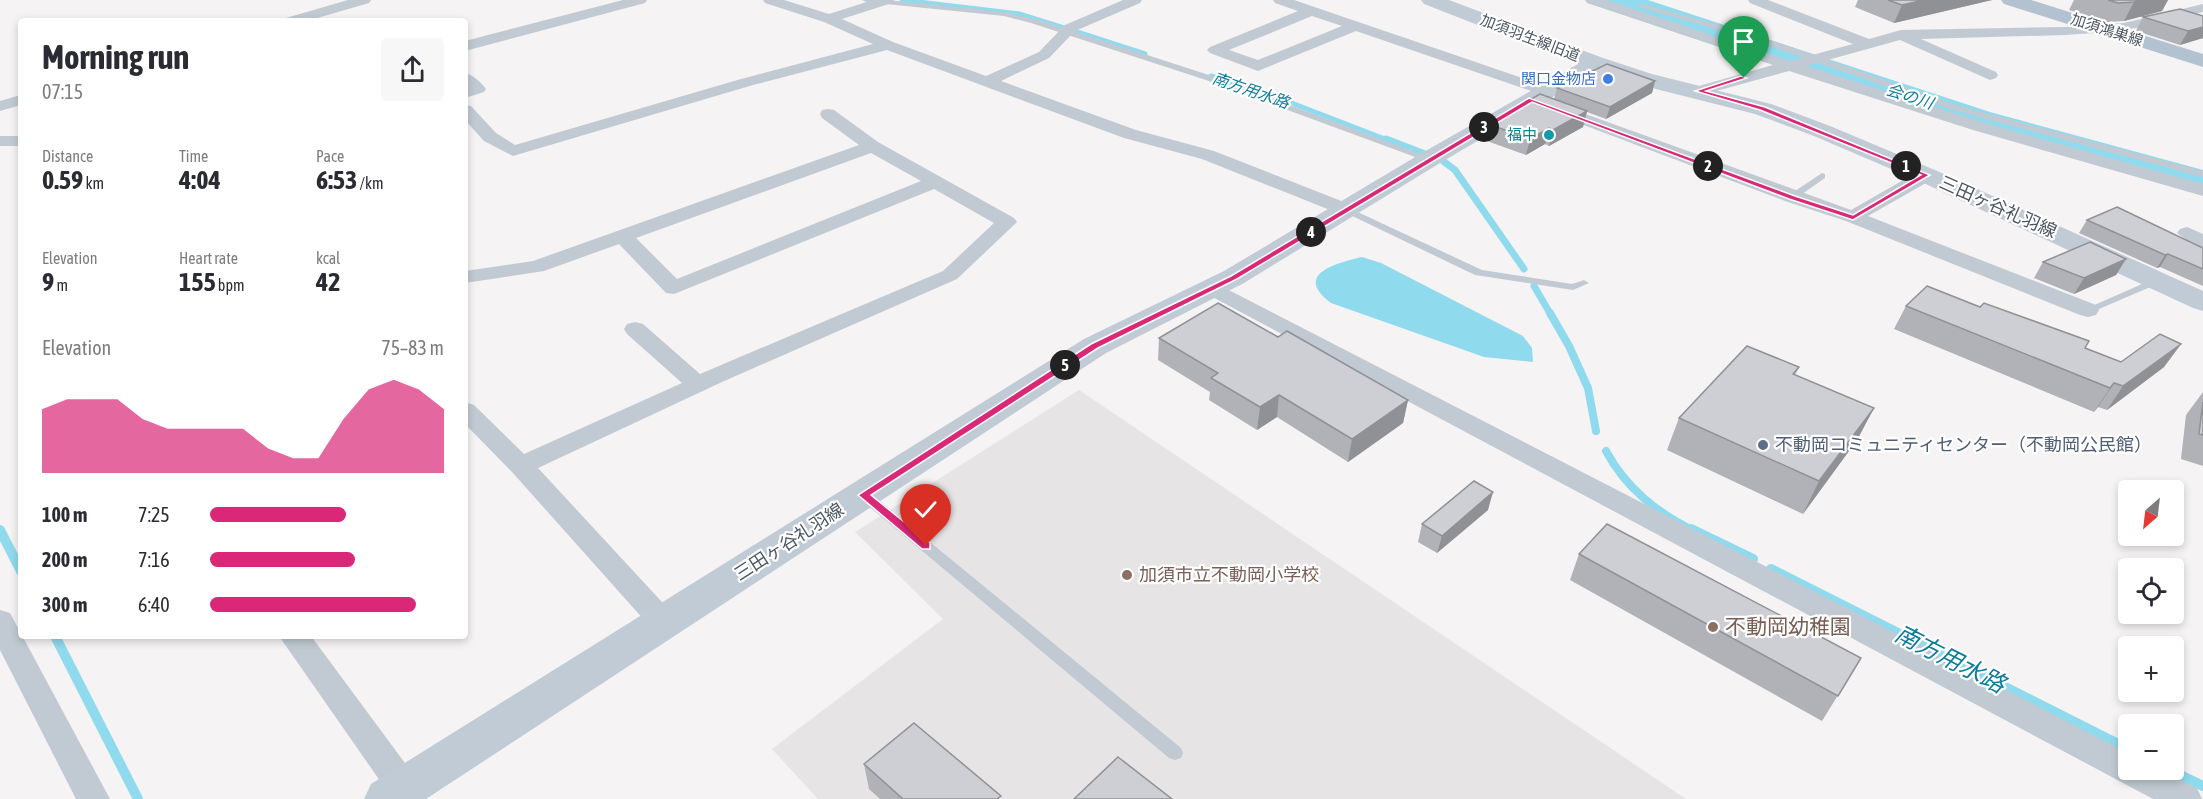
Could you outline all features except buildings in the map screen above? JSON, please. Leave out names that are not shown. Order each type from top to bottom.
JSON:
[{"type":"main road","name":"加須羽生線旧道","points":[[1431,0],[1595,63]]},
{"type":"main road","name":"加須鴻巣線","points":[[2011,0],[2200,58]]},
{"type":"main road","name":"三田ヶ谷礼羽線","points":[[395,794],[1095,346],[1213,288],[1595,63],[1644,79],[1763,109],[1926,175],[2203,302]]},
{"type":"street","points":[[304,18],[364,0]]},
{"type":"street","points":[[468,45],[640,0]]},
{"type":"street","points":[[770,0],[829,19],[888,45],[1130,134],[1208,155],[1347,210]]},
{"type":"street","points":[[987,82],[1044,55],[1067,30],[1136,0]]},
{"type":"street","points":[[1280,0],[1539,95],[1792,197],[1853,217],[2088,310]]},
{"type":"street","points":[[1592,0],[1802,62],[1988,130],[2203,190]]},
{"type":"street","points":[[1755,0],[1865,43]]},
{"type":"street","points":[[829,19],[885,1]]},
{"type":"street","points":[[1698,91],[1865,43],[1901,35],[2124,27],[2203,8]]},
{"type":"street","points":[[1311,11],[1215,50],[1258,66],[1355,26]]},
{"type":"street","points":[[1901,35],[1990,75]]},
{"type":"street","points":[[468,113],[490,137],[513,152],[747,82],[888,45]]},
{"type":"street","points":[[468,81],[478,89],[468,92]]},
{"type":"street","points":[[0,106],[18,100]]},
{"type":"street","points":[[521,466],[698,385],[950,275],[1007,222],[872,146],[828,114]]},
{"type":"street","points":[[0,141],[18,141]]},
{"type":"street","points":[[468,277],[537,267],[872,146]]},
{"type":"street","points":[[1853,217],[1926,175]]},
{"type":"street","points":[[622,236],[674,288],[935,182]]},
{"type":"street","points":[[1213,288],[2118,763]]},
{"type":"street","points":[[635,329],[698,385]]},
{"type":"street","points":[[468,413],[521,466],[664,623]]},
{"type":"street","points":[[0,621],[93,799]]},
{"type":"street","points":[[296,639],[395,794]]},
{"type":"street","points":[[2150,780],[2185,799]]},
{"type":"lane","points":[[866,0],[1004,14],[1067,30],[1432,157]]},
{"type":"lane","points":[[1642,5],[1802,62],[1956,108],[2203,174]]},
{"type":"lane","points":[[1792,197],[1822,176]]},
{"type":"lane","points":[[1347,210],[1479,273],[1573,287],[1584,283]]},
{"type":"lane","points":[[2088,310],[2158,280]]},
{"type":"lane","points":[[863,495],[1175,753]]},
{"type":"shaded area","name":"加須市立不動岡小学校","points":[[1079,390],[1686,799],[818,799],[772,749],[943,619],[855,532]]},
{"type":"water","points":[[1362,257],[1381,263],[1523,336],[1532,348],[1533,362],[1484,357],[1331,303],[1320,293],[1316,284],[1317,277],[1322,271],[1331,267]]},
{"type":"waterway","name":"南方用水路","points":[[902,0],[1019,14],[1064,28]]},
{"type":"waterway","name":"会の川","points":[[1620,0],[1978,119],[2203,181]]},
{"type":"waterway","name":"南方用水路","points":[[1074,31],[1145,54]]},
{"type":"waterway","name":"南方用水路","points":[[1211,76],[1276,97],[1390,141]]},
{"type":"waterway","name":"南方用水路","points":[[1386,139],[1425,154]]},
{"type":"waterway","name":"南方用水路","points":[[1443,161],[1455,170],[1524,269]]},
{"type":"waterway","name":"南方用水路","points":[[1534,286],[1551,315]]},
{"type":"waterway","name":"南方用水路","points":[[1550,313],[1569,346],[1588,388],[1596,431]]},
{"type":"waterway","name":"南方用水路","points":[[1606,451],[1623,476],[1643,498],[1667,516],[1694,531]]},
{"type":"waterway","name":"南方用水路","points":[[1691,529],[1753,559]]},
{"type":"waterway","points":[[0,530],[18,565]]},
{"type":"waterway","name":"南方用水路","points":[[1771,569],[2118,744]]},
{"type":"waterway","points":[[57,639],[138,799]]},
{"type":"waterway","name":"南方用水路","points":[[2184,777],[2203,786]]},
{"type":"place","name":"関口金物店","points":[[1608,79]]},
{"type":"place","name":"福中","points":[[1549,135]]},
{"type":"place","name":"不動岡コミュニティセンター（不動岡公民館）","points":[[1763,445]]},
{"type":"place","name":"加須市立不動岡小学校","points":[[1127,575]]},
{"type":"place","name":"不動岡幼稚園","points":[[1713,627]]},
{"type":"route","points":[[926,546],[863,495],[1095,346],[1234,278],[1532,99],[1792,197],[1853,217],[1926,175],[1763,109],[1698,91],[1744,78]]}]
